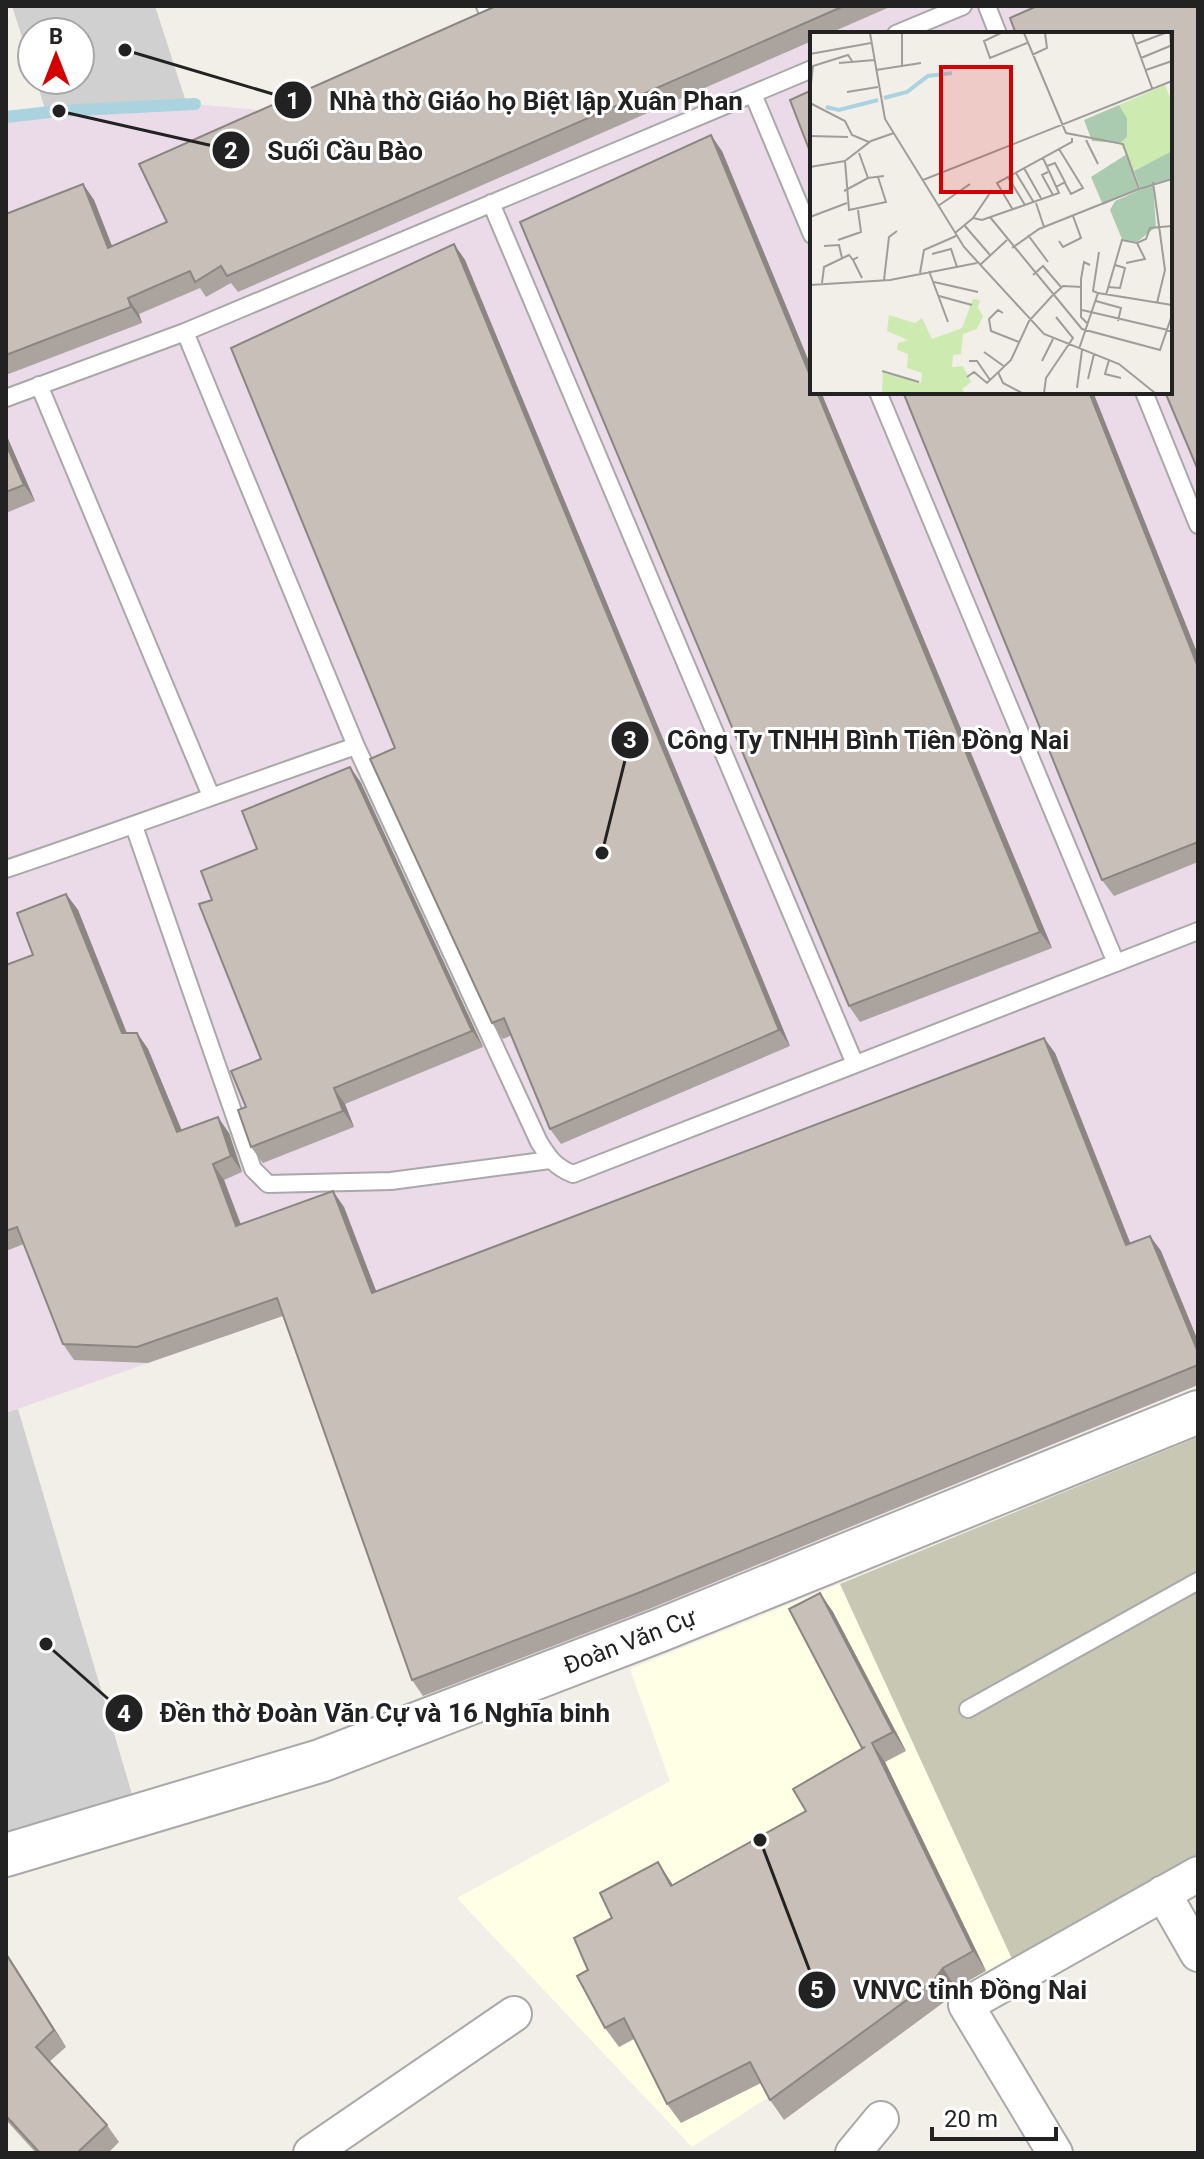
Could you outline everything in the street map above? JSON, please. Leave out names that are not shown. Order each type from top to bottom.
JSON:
[{"type":"street","name":"Đoàn Văn Cự","points":[[6,1855],[320,1761],[658,1631],[1198,1412]]},
{"type":"street","points":[[1055,2153],[966,2005],[1198,1874]]},
{"type":"street","points":[[1163,1893],[1198,1954]]},
{"type":"street","points":[[311,2153],[514,2014]]},
{"type":"street","points":[[853,2153],[881,2119]]},
{"type":"lane","points":[[485,6],[489,15],[510,6]]},
{"type":"lane","points":[[901,32],[963,6]]},
{"type":"lane","points":[[987,6],[997,32]]},
{"type":"lane","points":[[6,398],[185,332],[810,70]]},
{"type":"lane","points":[[753,94],[810,230]]},
{"type":"lane","points":[[491,203],[855,1064]]},
{"type":"lane","points":[[185,332],[356,746],[539,1142],[560,1169],[573,1174],[1198,931]]},
{"type":"lane","points":[[39,385],[211,796]]},
{"type":"lane","points":[[879,394],[1116,963]]},
{"type":"lane","points":[[1145,394],[1198,525]]},
{"type":"lane","points":[[6,869],[356,746]]},
{"type":"lane","points":[[134,826],[253,1169],[268,1184],[391,1181],[550,1160]]},
{"type":"lane","points":[[968,1709],[1198,1581]]},
{"type":"shaded area","points":[[12,6],[155,6],[187,105],[46,112],[41,96],[96,96],[96,16],[16,18]]},
{"type":"shaded area","points":[[543,6],[1198,6],[1198,1385],[646,1611],[423,1696],[288,1314],[6,1413],[6,117],[195,104],[299,114]]},
{"type":"shaded area","points":[[18,1409],[132,1794],[6,1831],[6,1413]]},
{"type":"shaded area","points":[[1198,1437],[1198,1856],[1013,1961],[840,1584]]},
{"type":"shaded area","points":[[840,1584],[1013,1961],[957,1993],[784,2120],[770,2096],[692,2147],[457,1898],[670,1781],[630,1669]]},
{"type":"building","points":[[496,6],[844,6],[227,276],[221,266],[195,282],[190,271],[128,298],[131,307],[6,355],[6,214],[83,184],[108,248],[167,222],[139,164]]},
{"type":"building","points":[[1037,6],[1198,6],[1198,470],[1166,394],[1172,394],[1172,32],[1015,32],[1010,18]]},
{"type":"building","points":[[810,91],[810,152],[790,100]]},
{"type":"building","points":[[711,135],[810,375],[810,394],[818,394],[1040,932],[849,1006],[520,222]]},
{"type":"building","points":[[454,244],[779,1030],[550,1129],[504,1018],[492,1023],[370,759],[395,748],[231,348]]},
{"type":"building","points":[[904,394],[1090,394],[1198,667],[1198,842],[1102,880]]},
{"type":"building","points":[[6,444],[24,485],[6,492]]},
{"type":"building","points":[[350,767],[472,1031],[334,1088],[343,1111],[251,1147],[238,1110],[246,1107],[231,1071],[261,1059],[199,904],[212,900],[201,871],[257,849],[242,811]]},
{"type":"building","points":[[66,894],[122,1033],[137,1033],[177,1132],[218,1117],[231,1156],[213,1164],[236,1226],[333,1191],[372,1293],[1044,1038],[1126,1245],[1150,1236],[1198,1352],[1198,1365],[638,1593],[412,1680],[277,1298],[137,1347],[63,1344],[17,1227],[6,1231],[6,965],[33,955],[17,913]]},
{"type":"building","points":[[820,1593],[893,1732],[872,1743],[973,1951],[943,1968],[934,1980],[770,2100],[750,2062],[667,2104],[624,2018],[605,2028],[577,1976],[588,1970],[574,1938],[612,1918],[600,1893],[658,1862],[671,1886],[806,1811],[793,1789],[865,1747],[862,1748],[789,1609]]},
{"type":"building","points":[[6,1954],[54,2030],[36,2047],[107,2125],[77,2153],[40,2153],[6,2116]]},
{"type":"waterway","points":[[6,117],[195,104]]},
{"type":"place","name":"Nhà thờ Giáo họ Biệt lập Xuân Phan","points":[[125,50]]},
{"type":"place","name":"Suối Cầu Bào","points":[[59,111]]},
{"type":"place","name":"Công Ty TNHH Bình Tiên Đồng Nai","points":[[602,853]]},
{"type":"place","name":"Đền thờ Đoàn Văn Cự và 16 Nghĩa binh","points":[[46,1644]]},
{"type":"place","name":"VNVC tỉnh Đồng Nai","points":[[760,1840]]}]
